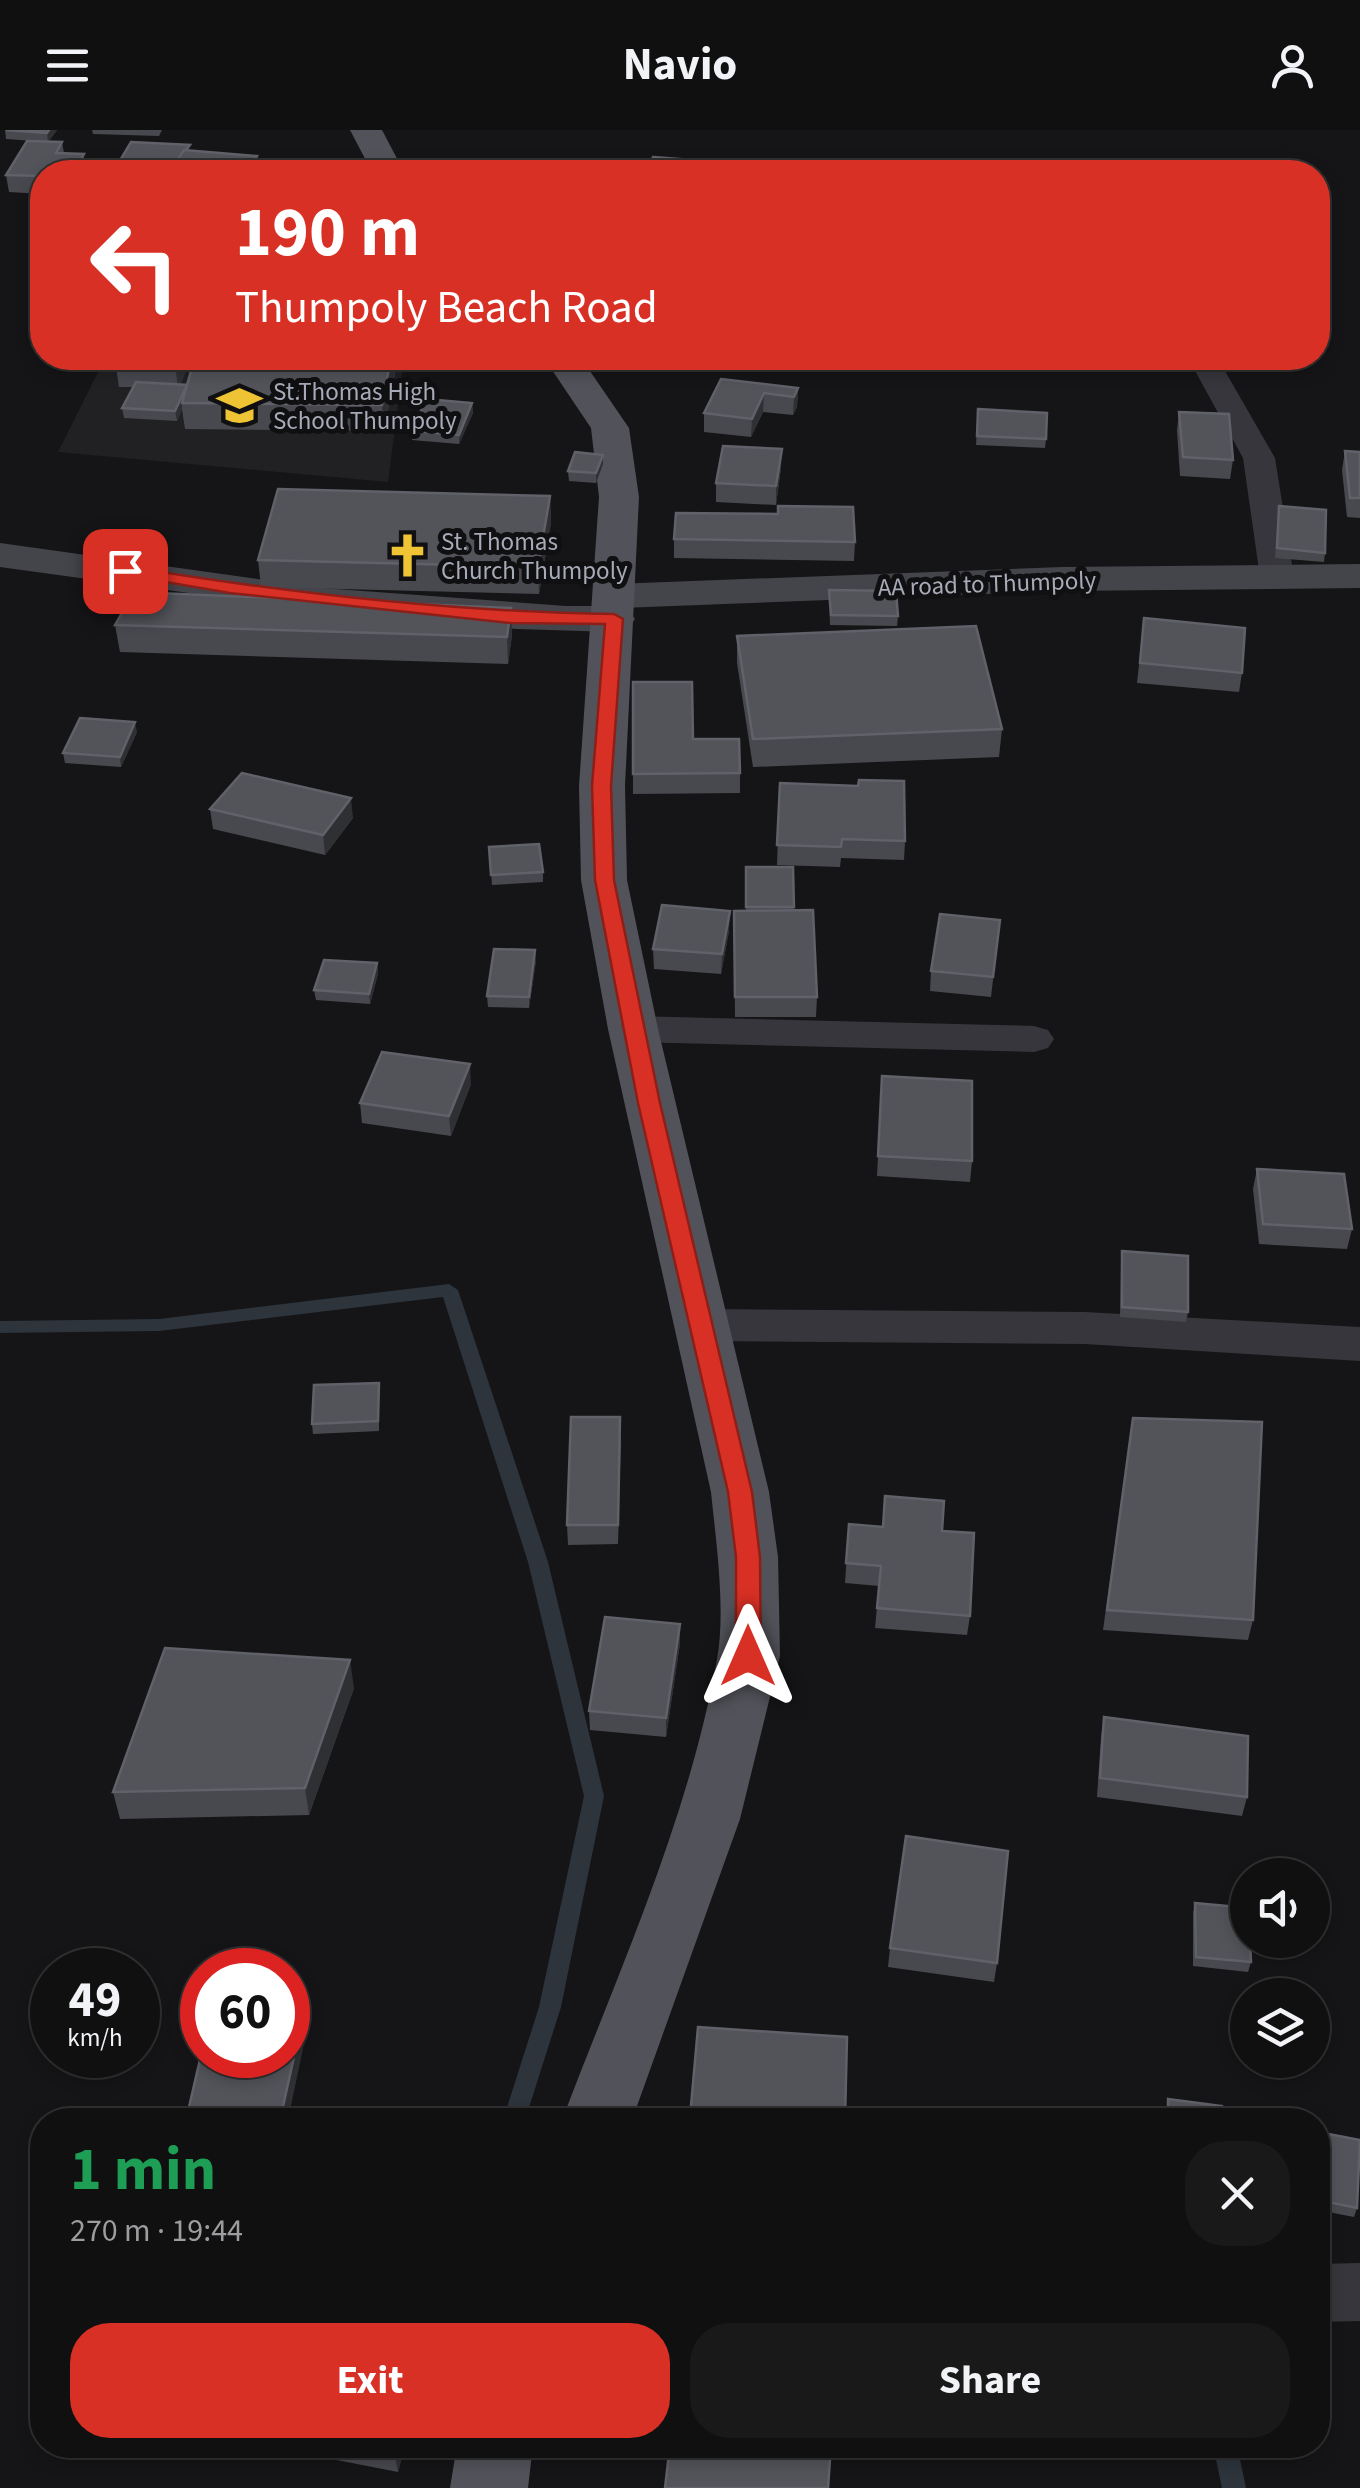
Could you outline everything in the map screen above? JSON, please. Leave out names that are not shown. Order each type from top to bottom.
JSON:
[{"type":"main road","points":[[366,130],[382,160]]},
{"type":"main road","points":[[570,370],[610,428],[620,498],[602,786],[604,880],[698,1325],[740,1492],[748,1557],[748,1656],[708,1820],[600,2108]]},
{"type":"main road","name":"AA road to Thumpoly","points":[[0,554],[55,559],[230,588],[492,616],[1062,580],[1360,576]]},
{"type":"main road","points":[[489,2488],[493,2458]]},
{"type":"street","points":[[1210,370],[1259,458],[1277,577]]},
{"type":"street","points":[[633,1029],[1034,1038]]},
{"type":"street","points":[[698,1325],[1085,1328],[1360,1344]]},
{"type":"street","points":[[1330,2293],[1360,2292]]},
{"type":"shaded area","name":"St.Thomas High School Thumpoly","points":[[99,370],[402,370],[388,482],[58,452]]},
{"type":"building","points":[[6,130],[49,130],[47,133]]},
{"type":"building","points":[[27,141],[62,142],[56,153],[84,154],[81,160],[30,160],[30,176],[6,175]]},
{"type":"building","points":[[131,142],[190,145],[179,160],[120,160]]},
{"type":"building","points":[[184,150],[257,156],[254,160],[177,160]]},
{"type":"building","points":[[653,157],[694,160],[652,160]]},
{"type":"building","points":[[191,370],[389,370],[382,405],[182,403]]},
{"type":"building","points":[[721,379],[798,388],[794,397],[764,393],[752,419],[704,413]]},
{"type":"building","points":[[136,382],[187,385],[175,411],[122,408]]},
{"type":"building","points":[[426,399],[472,403],[459,435],[412,431]]},
{"type":"building","points":[[978,409],[1047,413],[1046,439],[977,436]]},
{"type":"building","points":[[1179,412],[1229,414],[1233,460],[1183,457]]},
{"type":"building","points":[[723,446],[782,449],[776,486],[716,483]]},
{"type":"building","points":[[1345,451],[1360,452],[1360,498],[1350,498]]},
{"type":"building","points":[[575,452],[603,455],[596,473],[568,471]]},
{"type":"building","name":"St. Thomas Church Thumpoly","points":[[278,489],[550,496],[538,567],[258,560]]},
{"type":"building","points":[[778,506],[853,507],[855,542],[674,539],[676,513],[778,514]]},
{"type":"building","points":[[1279,506],[1326,510],[1325,553],[1277,548]]},
{"type":"building","points":[[829,590],[896,591],[898,616],[831,615]]},
{"type":"building","points":[[134,592],[511,608],[507,637],[115,625]]},
{"type":"building","points":[[1144,618],[1245,628],[1242,673],[1140,663]]},
{"type":"building","points":[[976,626],[1002,729],[753,739],[737,636]]},
{"type":"building","points":[[633,682],[692,682],[693,739],[739,739],[740,773],[633,774]]},
{"type":"building","points":[[80,718],[135,722],[120,757],[63,753]]},
{"type":"building","points":[[242,773],[351,798],[323,835],[210,809]]},
{"type":"building","points":[[859,780],[904,781],[905,841],[842,839],[841,847],[777,845],[780,783],[858,786]]},
{"type":"building","points":[[539,844],[543,872],[491,875],[489,847]]},
{"type":"building","points":[[746,867],[793,867],[794,907],[746,907]]},
{"type":"building","points":[[662,905],[730,911],[722,954],[653,949]]},
{"type":"building","points":[[813,910],[817,997],[735,997],[734,911]]},
{"type":"building","points":[[940,914],[1000,920],[993,977],[931,971]]},
{"type":"building","points":[[494,949],[535,950],[529,997],[487,996]]},
{"type":"building","points":[[324,960],[377,963],[369,994],[314,990]]},
{"type":"building","points":[[382,1052],[470,1064],[449,1116],[360,1103]]},
{"type":"building","points":[[882,1076],[972,1081],[972,1161],[878,1156]]},
{"type":"building","points":[[1257,1169],[1344,1174],[1352,1229],[1263,1224]]},
{"type":"building","points":[[1122,1251],[1188,1256],[1188,1312],[1122,1307]]},
{"type":"building","points":[[379,1383],[378,1421],[312,1424],[314,1385]]},
{"type":"building","points":[[571,1417],[620,1417],[618,1525],[567,1525]]},
{"type":"building","points":[[1133,1418],[1262,1422],[1253,1620],[1107,1610]]},
{"type":"building","points":[[885,1496],[944,1501],[942,1531],[974,1533],[970,1616],[877,1608],[881,1566],[846,1563],[849,1524],[883,1527]]},
{"type":"building","points":[[605,1617],[680,1624],[666,1718],[589,1711]]},
{"type":"building","points":[[165,1648],[350,1660],[305,1788],[113,1792]]},
{"type":"building","points":[[1104,1717],[1248,1736],[1247,1797],[1100,1778]]},
{"type":"building","points":[[906,1836],[1008,1851],[997,1963],[890,1948]]},
{"type":"building","points":[[1195,1903],[1230,1906],[1230,1958],[1251,1958],[1251,1962],[1196,1957]]},
{"type":"building","points":[[698,2027],[847,2037],[845,2108],[691,2108]]},
{"type":"building","points":[[196,2078],[289,2078],[283,2108],[189,2108]]},
{"type":"building","points":[[1168,2099],[1222,2106],[1222,2108],[1168,2108]]},
{"type":"building","points":[[1330,2134],[1360,2140],[1357,2208],[1330,2202]]},
{"type":"building","points":[[668,2458],[830,2458],[828,2488],[665,2488]]},
{"type":"waterway","points":[[0,1327],[159,1325],[449,1290],[538,1562],[594,1796],[550,2007],[518,2108]]},
{"type":"waterway","points":[[1228,2458],[1234,2488]]},
{"type":"place","name":"St.Thomas High School Thumpoly","points":[[240,405]]},
{"type":"place","name":"St. Thomas Church Thumpoly","points":[[408,555]]},
{"type":"route","points":[[125,571],[230,588],[511,618],[614,619],[602,786],[604,880],[698,1325],[740,1492],[748,1557],[748,1656]]}]
